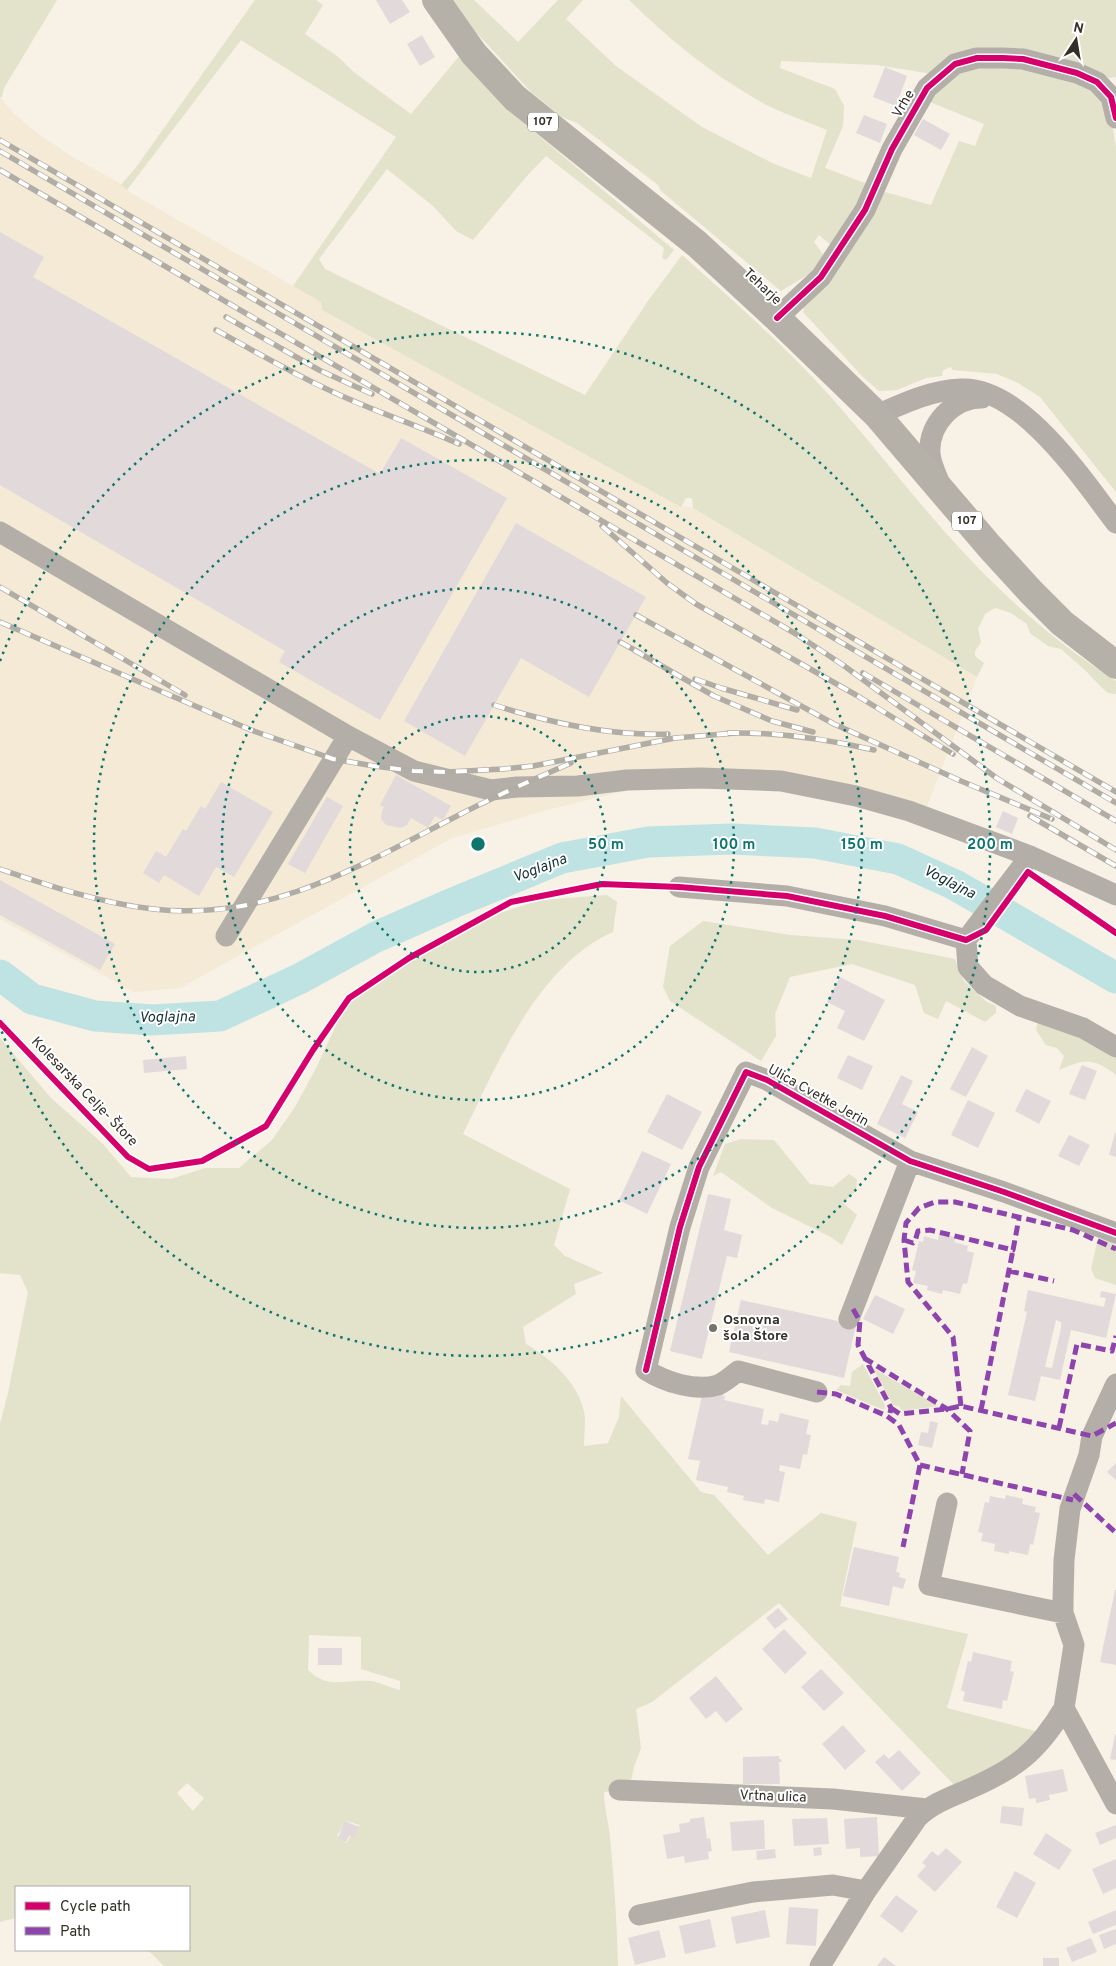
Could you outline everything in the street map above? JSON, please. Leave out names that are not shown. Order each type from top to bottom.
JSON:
[{"type":"main road","name":"Teharje","points":[[436,0],[474,54],[514,98],[697,244],[877,414]]},
{"type":"main road","name":"107","points":[[877,414],[989,546],[1062,623],[1116,666]]},
{"type":"street","name":"Vrhe","points":[[776,318],[821,276],[865,210],[892,149],[927,88],[955,64],[977,58],[1002,58],[1023,60],[1077,73],[1097,82],[1111,97],[1116,118]]},
{"type":"street","points":[[877,414],[941,391],[962,388],[978,390],[1002,401],[1024,416],[1043,433],[1116,522]]},
{"type":"street","points":[[943,493],[930,454],[931,441],[940,421],[957,403],[967,399],[990,398],[1002,401]]},
{"type":"street","points":[[0,532],[348,736],[414,770],[491,790],[517,787],[578,786],[627,780],[701,778],[781,781],[856,796],[909,811],[1030,856],[1116,895]]},
{"type":"street","points":[[226,936],[348,736]]},
{"type":"street","points":[[1030,856],[966,940],[968,967],[984,985],[1020,1006],[1083,1028],[1116,1047]]},
{"type":"street","points":[[679,887],[787,896],[885,916],[966,940]]},
{"type":"street","name":"Ulica Cvetke Jerin","points":[[817,1392],[738,1371],[720,1384],[704,1388],[659,1378],[646,1370],[680,1227],[699,1167],[746,1072],[767,1080],[910,1161],[1004,1192],[1116,1233]]},
{"type":"street","points":[[849,1319],[910,1161]]},
{"type":"street","points":[[820,1966],[866,1891],[918,1817],[926,1809],[947,1798],[997,1777],[1031,1753],[1053,1726],[1064,1708],[1074,1645],[1064,1614],[1064,1560],[1070,1509],[1089,1455],[1092,1436],[1116,1384]]},
{"type":"street","points":[[947,1503],[929,1585],[1064,1614]]},
{"type":"street","points":[[1064,1708],[1114,1797]]},
{"type":"street","name":"Vrtna ulica","points":[[619,1790],[832,1799],[926,1809]]},
{"type":"street","points":[[639,1914],[753,1892],[833,1885],[866,1891]]},
{"type":"shaded area","points":[[0,97],[13,113],[37,133],[74,158],[118,182],[131,193],[321,302],[322,310],[681,506],[693,508],[977,677],[921,822],[843,801],[755,785],[645,786],[547,810],[452,838],[180,988],[134,992],[0,919]]},
{"type":"green space","points":[[0,0],[57,0],[4,88],[2,97],[0,97]]},
{"type":"green space","points":[[255,0],[316,0],[323,5],[305,34],[337,56],[355,73],[411,114],[461,54],[512,113],[674,250],[666,260],[662,258],[664,248],[546,156],[473,240],[456,231],[433,206],[387,169],[319,259],[325,269],[585,395],[648,301],[682,255],[813,377],[984,574],[1025,613],[1069,649],[1116,681],[1116,694],[1108,693],[1061,649],[1048,646],[1030,633],[1027,624],[1011,613],[995,608],[985,614],[978,629],[981,642],[975,651],[975,656],[984,663],[977,677],[693,508],[692,498],[686,498],[681,507],[322,310],[321,302],[293,286],[396,137],[241,40],[127,190],[121,185],[137,166]]},
{"type":"green space","points":[[451,0],[474,0],[518,42],[558,0],[583,0],[566,19],[616,66],[702,127],[772,163],[811,178],[827,130],[773,108],[739,89],[690,54],[629,0],[1116,0],[1116,77],[1109,78],[1091,70],[1020,56],[932,74],[877,65],[781,61],[780,68],[835,89],[844,106],[843,126],[825,168],[870,185],[832,246],[819,235],[814,242],[825,257],[814,271],[781,291],[661,191],[658,185],[577,123],[562,117],[532,93],[475,31]]},
{"type":"green space","points":[[1007,62],[1091,83],[1110,112],[1116,147],[1116,492],[1040,397],[1018,383],[997,374],[953,370],[951,367],[943,370],[942,376],[926,378],[897,390],[879,391],[862,376],[803,312],[805,303],[878,190],[931,205],[959,141],[975,146],[984,124],[925,100],[947,76]]},
{"type":"green space","points":[[607,895],[617,902],[613,932],[586,947],[563,968],[542,992],[523,1019],[490,1078],[463,1134],[570,1189],[554,1245],[565,1256],[603,1273],[574,1284],[576,1294],[523,1327],[526,1344],[546,1357],[572,1384],[578,1395],[583,1406],[585,1418],[584,1446],[608,1443],[619,1417],[621,1396],[701,1492],[714,1495],[768,1555],[821,1513],[857,1522],[840,1606],[968,1634],[947,1708],[1039,1732],[1000,1769],[959,1790],[779,1603],[652,1702],[636,1709],[641,1748],[630,1785],[619,1790],[604,1792],[613,1870],[618,1966],[164,1966],[149,1951],[190,1951],[190,1886],[15,1886],[15,1918],[0,1922],[0,1424],[28,1292],[20,1275],[0,1273],[0,1038],[51,1098],[103,1144],[131,1177],[171,1179],[205,1168],[239,1168],[272,1140],[295,1107],[316,1068],[349,998],[397,965],[490,916],[541,900]],"holes":[[[309,1635],[361,1637],[361,1669],[400,1681],[400,1690],[374,1682],[330,1682],[323,1680],[308,1670]],[[187,1783],[204,1798],[193,1811],[177,1793]],[[346,1821],[360,1825],[346,1843],[337,1836]]]},
{"type":"green space","points":[[703,921],[790,935],[858,940],[955,959],[964,981],[987,1002],[996,1006],[996,1013],[985,1022],[946,1001],[938,1019],[924,1013],[915,985],[852,964],[790,977],[775,1014],[776,1036],[761,1061],[670,1001],[663,987],[670,946]]},
{"type":"green space","points":[[1038,1021],[1116,1052],[1116,1075],[1101,1065],[1088,1062],[1082,1062],[1059,1070],[1064,1056],[1057,1048],[1046,1045],[1036,1030]]},
{"type":"green space","points":[[741,1139],[774,1140],[810,1184],[833,1187],[849,1174],[857,1179],[856,1191],[843,1203],[857,1215],[842,1245],[829,1236],[772,1208],[721,1172],[713,1176],[725,1144]]},
{"type":"green space","points":[[1103,1238],[1116,1239],[1116,1285],[1095,1278],[1091,1269],[1097,1243]]},
{"type":"green space","points":[[863,1364],[885,1405],[884,1410],[836,1390],[841,1385],[850,1386],[852,1372]]},
{"type":"green space","points":[[873,1368],[938,1406],[902,1411],[899,1406],[893,1405]]},
{"type":"building","points":[[376,0],[402,0],[410,12],[390,24]]},
{"type":"building","points":[[422,35],[435,57],[420,66],[407,44]]},
{"type":"building","points":[[885,67],[907,76],[896,106],[873,97]]},
{"type":"building","points":[[864,115],[887,124],[880,143],[856,133]]},
{"type":"building","points":[[923,119],[950,134],[941,150],[914,135]]},
{"type":"building","points":[[0,232],[44,257],[33,277],[380,474],[401,438],[507,498],[380,720],[279,662],[285,651],[0,485]]},
{"type":"building","points":[[516,523],[646,597],[589,697],[521,658],[465,756],[404,721]]},
{"type":"building","points":[[396,775],[451,806],[443,820],[435,816],[428,828],[411,818],[407,825],[401,828],[386,825],[381,819],[384,807],[380,805]]},
{"type":"building","points":[[221,782],[273,812],[234,877],[216,867],[199,896],[164,875],[159,883],[143,873],[156,851],[166,857],[183,829],[186,831],[201,806],[205,809]]},
{"type":"building","points":[[327,797],[343,806],[305,873],[288,864]]},
{"type":"building","points":[[1003,811],[1018,818],[1012,834],[996,827]]},
{"type":"building","points":[[0,880],[115,944],[100,970],[0,915]]},
{"type":"building","points":[[840,977],[885,1000],[864,1041],[837,1028],[845,1011],[827,1002]]},
{"type":"building","points":[[972,1047],[988,1056],[966,1097],[950,1089]]},
{"type":"building","points":[[848,1055],[873,1066],[862,1090],[837,1078]]},
{"type":"building","points":[[186,1056],[187,1069],[144,1073],[143,1060]]},
{"type":"building","points":[[1082,1065],[1097,1071],[1085,1100],[1069,1094]]},
{"type":"building","points":[[901,1075],[913,1081],[902,1104],[918,1112],[905,1138],[877,1124]]},
{"type":"building","points":[[1026,1089],[1051,1101],[1039,1124],[1015,1111]]},
{"type":"building","points":[[667,1094],[702,1112],[682,1150],[647,1132]]},
{"type":"building","points":[[968,1100],[995,1113],[978,1148],[951,1135]]},
{"type":"building","points":[[1116,1133],[1116,1157],[1109,1155]]},
{"type":"building","points":[[1069,1135],[1090,1145],[1079,1166],[1058,1156]]},
{"type":"building","points":[[642,1151],[671,1164],[647,1214],[619,1200]]},
{"type":"building","points":[[708,1194],[731,1199],[724,1230],[742,1235],[737,1258],[727,1256],[702,1359],[670,1351]]},
{"type":"building","points":[[939,1234],[956,1237],[954,1242],[968,1246],[967,1251],[974,1253],[967,1284],[963,1283],[960,1294],[943,1290],[942,1294],[927,1290],[928,1286],[913,1283],[916,1271],[912,1270],[919,1241],[923,1242],[924,1236],[938,1240]]},
{"type":"building","points":[[1028,1290],[1104,1307],[1106,1298],[1100,1297],[1101,1291],[1116,1294],[1106,1338],[1071,1330],[1060,1380],[1041,1376],[1035,1401],[1008,1395],[1027,1312],[1024,1311]],"holes":[[[1056,1320],[1061,1322],[1052,1368],[1045,1367]]]},
{"type":"building","points":[[875,1295],[905,1309],[893,1334],[863,1319]]},
{"type":"building","points":[[741,1300],[856,1325],[844,1378],[729,1352]]},
{"type":"building","points":[[709,1392],[725,1396],[724,1400],[764,1409],[761,1424],[768,1425],[769,1420],[778,1422],[780,1413],[809,1420],[806,1434],[811,1435],[807,1455],[803,1454],[800,1469],[780,1465],[779,1471],[785,1472],[779,1502],[765,1499],[764,1504],[743,1500],[744,1496],[727,1492],[728,1487],[696,1480],[700,1461],[688,1459],[702,1396]]},
{"type":"building","points":[[930,1421],[938,1423],[932,1448],[918,1445],[921,1432],[928,1433]]},
{"type":"building","points":[[1116,1463],[1116,1480],[1107,1472]]},
{"type":"building","points":[[1006,1495],[1023,1499],[1022,1504],[1036,1507],[1035,1512],[1040,1513],[1033,1545],[1030,1544],[1028,1555],[1009,1551],[1009,1554],[994,1551],[995,1544],[981,1541],[983,1533],[978,1532],[985,1502],[989,1503],[990,1496],[1005,1499]]},
{"type":"building","points":[[854,1547],[899,1557],[896,1572],[900,1573],[899,1577],[906,1579],[903,1589],[893,1586],[889,1606],[843,1596]]},
{"type":"building","points":[[1116,1590],[1116,1665],[1100,1662]]},
{"type":"building","points":[[778,1608],[788,1619],[775,1629],[766,1618]]},
{"type":"building","points":[[784,1629],[807,1653],[785,1674],[762,1649]]},
{"type":"building","points":[[318,1648],[342,1648],[342,1665],[318,1665]]},
{"type":"building","points":[[973,1652],[1012,1661],[1010,1671],[1014,1672],[1007,1701],[1003,1700],[1002,1709],[963,1701],[965,1692],[961,1690],[968,1661],[971,1662]]},
{"type":"building","points":[[821,1669],[844,1693],[824,1711],[801,1687]]},
{"type":"building","points":[[716,1676],[743,1709],[726,1723],[716,1711],[706,1719],[689,1698]]},
{"type":"building","points":[[843,1725],[866,1751],[845,1770],[822,1744]]},
{"type":"building","points":[[1116,1735],[1116,1760],[1110,1759]]},
{"type":"building","points":[[899,1750],[921,1773],[902,1791],[875,1762],[884,1754],[889,1759]]},
{"type":"building","points":[[779,1756],[782,1762],[779,1762],[780,1784],[743,1784],[743,1757]]},
{"type":"building","points":[[1063,1769],[1068,1791],[1049,1795],[1050,1800],[1036,1803],[1036,1798],[1029,1799],[1025,1776]]},
{"type":"building","points":[[1002,1806],[1024,1808],[1022,1826],[1000,1823]]},
{"type":"building","points":[[704,1817],[707,1839],[710,1838],[712,1851],[708,1852],[709,1859],[685,1863],[684,1856],[667,1859],[663,1835],[680,1832],[679,1824],[690,1822],[690,1819]]},
{"type":"building","points":[[877,1817],[879,1856],[860,1857],[860,1848],[846,1849],[844,1819]]},
{"type":"building","points":[[827,1818],[829,1844],[794,1846],[792,1819]]},
{"type":"building","points":[[764,1820],[765,1849],[732,1851],[730,1822]]},
{"type":"building","points":[[345,1821],[359,1827],[354,1838],[349,1836],[346,1842],[338,1838]]},
{"type":"building","points":[[1116,1825],[1116,1838],[1100,1845],[1095,1833]]},
{"type":"building","points":[[1046,1833],[1072,1850],[1059,1870],[1033,1854]]},
{"type":"building","points":[[821,1847],[822,1855],[814,1856],[813,1848]]},
{"type":"building","points":[[946,1848],[962,1862],[935,1892],[917,1876],[926,1866],[922,1863],[932,1851],[938,1856]]},
{"type":"building","points":[[775,1849],[776,1858],[757,1860],[756,1851]]},
{"type":"building","points":[[1116,1859],[1116,1888],[1103,1894],[1092,1869]]},
{"type":"building","points":[[1015,1871],[1036,1883],[1017,1918],[996,1907]]},
{"type":"building","points":[[896,1895],[918,1911],[902,1933],[880,1916]]},
{"type":"building","points":[[789,1907],[818,1909],[816,1946],[786,1944]]},
{"type":"building","points":[[765,1910],[770,1937],[736,1944],[731,1917]]},
{"type":"building","points":[[1116,1910],[1116,1925],[1093,1934],[1088,1922]]},
{"type":"building","points":[[710,1919],[716,1947],[685,1954],[679,1926]]},
{"type":"building","points":[[1116,1929],[1116,1944],[1104,1949],[1099,1935]]},
{"type":"building","points":[[659,1930],[666,1957],[635,1965],[628,1938]]},
{"type":"building","points":[[1091,1938],[1097,1952],[1072,1962],[1066,1948]]},
{"type":"building","points":[[884,1957],[896,1966],[877,1966]]},
{"type":"building","points":[[1043,1958],[1059,1958],[1059,1966],[1043,1966]]},
{"type":"waterway","name":"Voglajna","points":[[0,975],[32,999],[95,1016],[152,1020],[220,1016],[301,978],[376,937],[562,858],[648,842],[731,839],[815,843],[898,859],[955,885],[1116,978]]},
{"type":"railway","points":[[0,140],[1116,792]]},
{"type":"railway","points":[[0,151],[1116,803]]},
{"type":"railway","points":[[0,170],[796,634],[843,665],[998,779],[1116,850]]},
{"type":"railway","points":[[226,317],[319,370],[372,394]]},
{"type":"railway","points":[[216,330],[316,384],[459,444]]},
{"type":"railway","points":[[602,526],[667,583],[696,604],[856,695],[953,754]]},
{"type":"railway","points":[[0,587],[185,695]]},
{"type":"railway","points":[[636,615],[834,724],[961,781],[1052,819]]},
{"type":"railway","points":[[0,622],[251,730],[333,759],[374,766],[414,771],[447,772],[503,769],[533,766],[675,738],[736,733]]},
{"type":"railway","points":[[620,642],[640,653]]},
{"type":"railway","points":[[634,650],[714,696],[772,721],[813,732]]},
{"type":"railway","points":[[863,673],[1116,821]]},
{"type":"railway","points":[[695,679],[797,710]]},
{"type":"railway","points":[[494,705],[580,727],[624,733],[668,734]]},
{"type":"railway","points":[[728,733],[802,737],[874,750]]},
{"type":"railway","points":[[0,869],[38,882],[114,903],[153,909],[195,911],[235,907],[273,899],[347,872],[527,782],[571,763]]},
{"type":"railway","points":[[1030,816],[1116,866]]},
{"type":"marked path","points":[[961,1406],[953,1337],[908,1282],[904,1240],[906,1223],[919,1208],[935,1202],[955,1202],[1073,1230],[1116,1249]]},
{"type":"marked path","points":[[904,1240],[913,1243],[918,1231],[930,1230],[1013,1250],[1019,1218]]},
{"type":"marked path","points":[[981,1410],[1013,1250]]},
{"type":"marked path","points":[[1009,1271],[1054,1281]]},
{"type":"marked path","points":[[853,1309],[860,1321],[858,1345],[891,1408],[890,1413]]},
{"type":"marked path","points":[[1059,1428],[1077,1344],[1112,1351],[1116,1336]]},
{"type":"marked path","points":[[864,1358],[947,1409],[970,1431],[962,1474]]},
{"type":"marked path","points":[[817,1392],[836,1394],[887,1416],[899,1425],[920,1465],[903,1547]]},
{"type":"marked path","points":[[891,1408],[900,1414],[961,1406],[1092,1436],[1116,1423]]},
{"type":"marked path","points":[[920,1465],[1073,1500]]},
{"type":"marked path","points":[[1074,1494],[1116,1533]]},
{"type":"cycle path","points":[[777,318],[821,277],[865,210],[892,149],[927,88],[955,64],[977,58],[1023,59],[1077,73],[1097,82],[1111,97],[1116,118]]},
{"type":"cycle path","name":"Kolesarska Celje- Štore","points":[[0,1023],[128,1157],[149,1169],[202,1161],[266,1126],[313,1050],[349,998],[409,958],[511,902],[602,884],[679,887],[787,896],[885,916],[966,940],[986,930],[1028,872],[1116,933]]},
{"type":"cycle path","points":[[646,1370],[680,1227],[699,1167],[746,1072],[767,1080],[910,1161],[1004,1192],[1116,1233]]},
{"type":"place","name":"Osnovna šola Štore","points":[[713,1328]]}]
